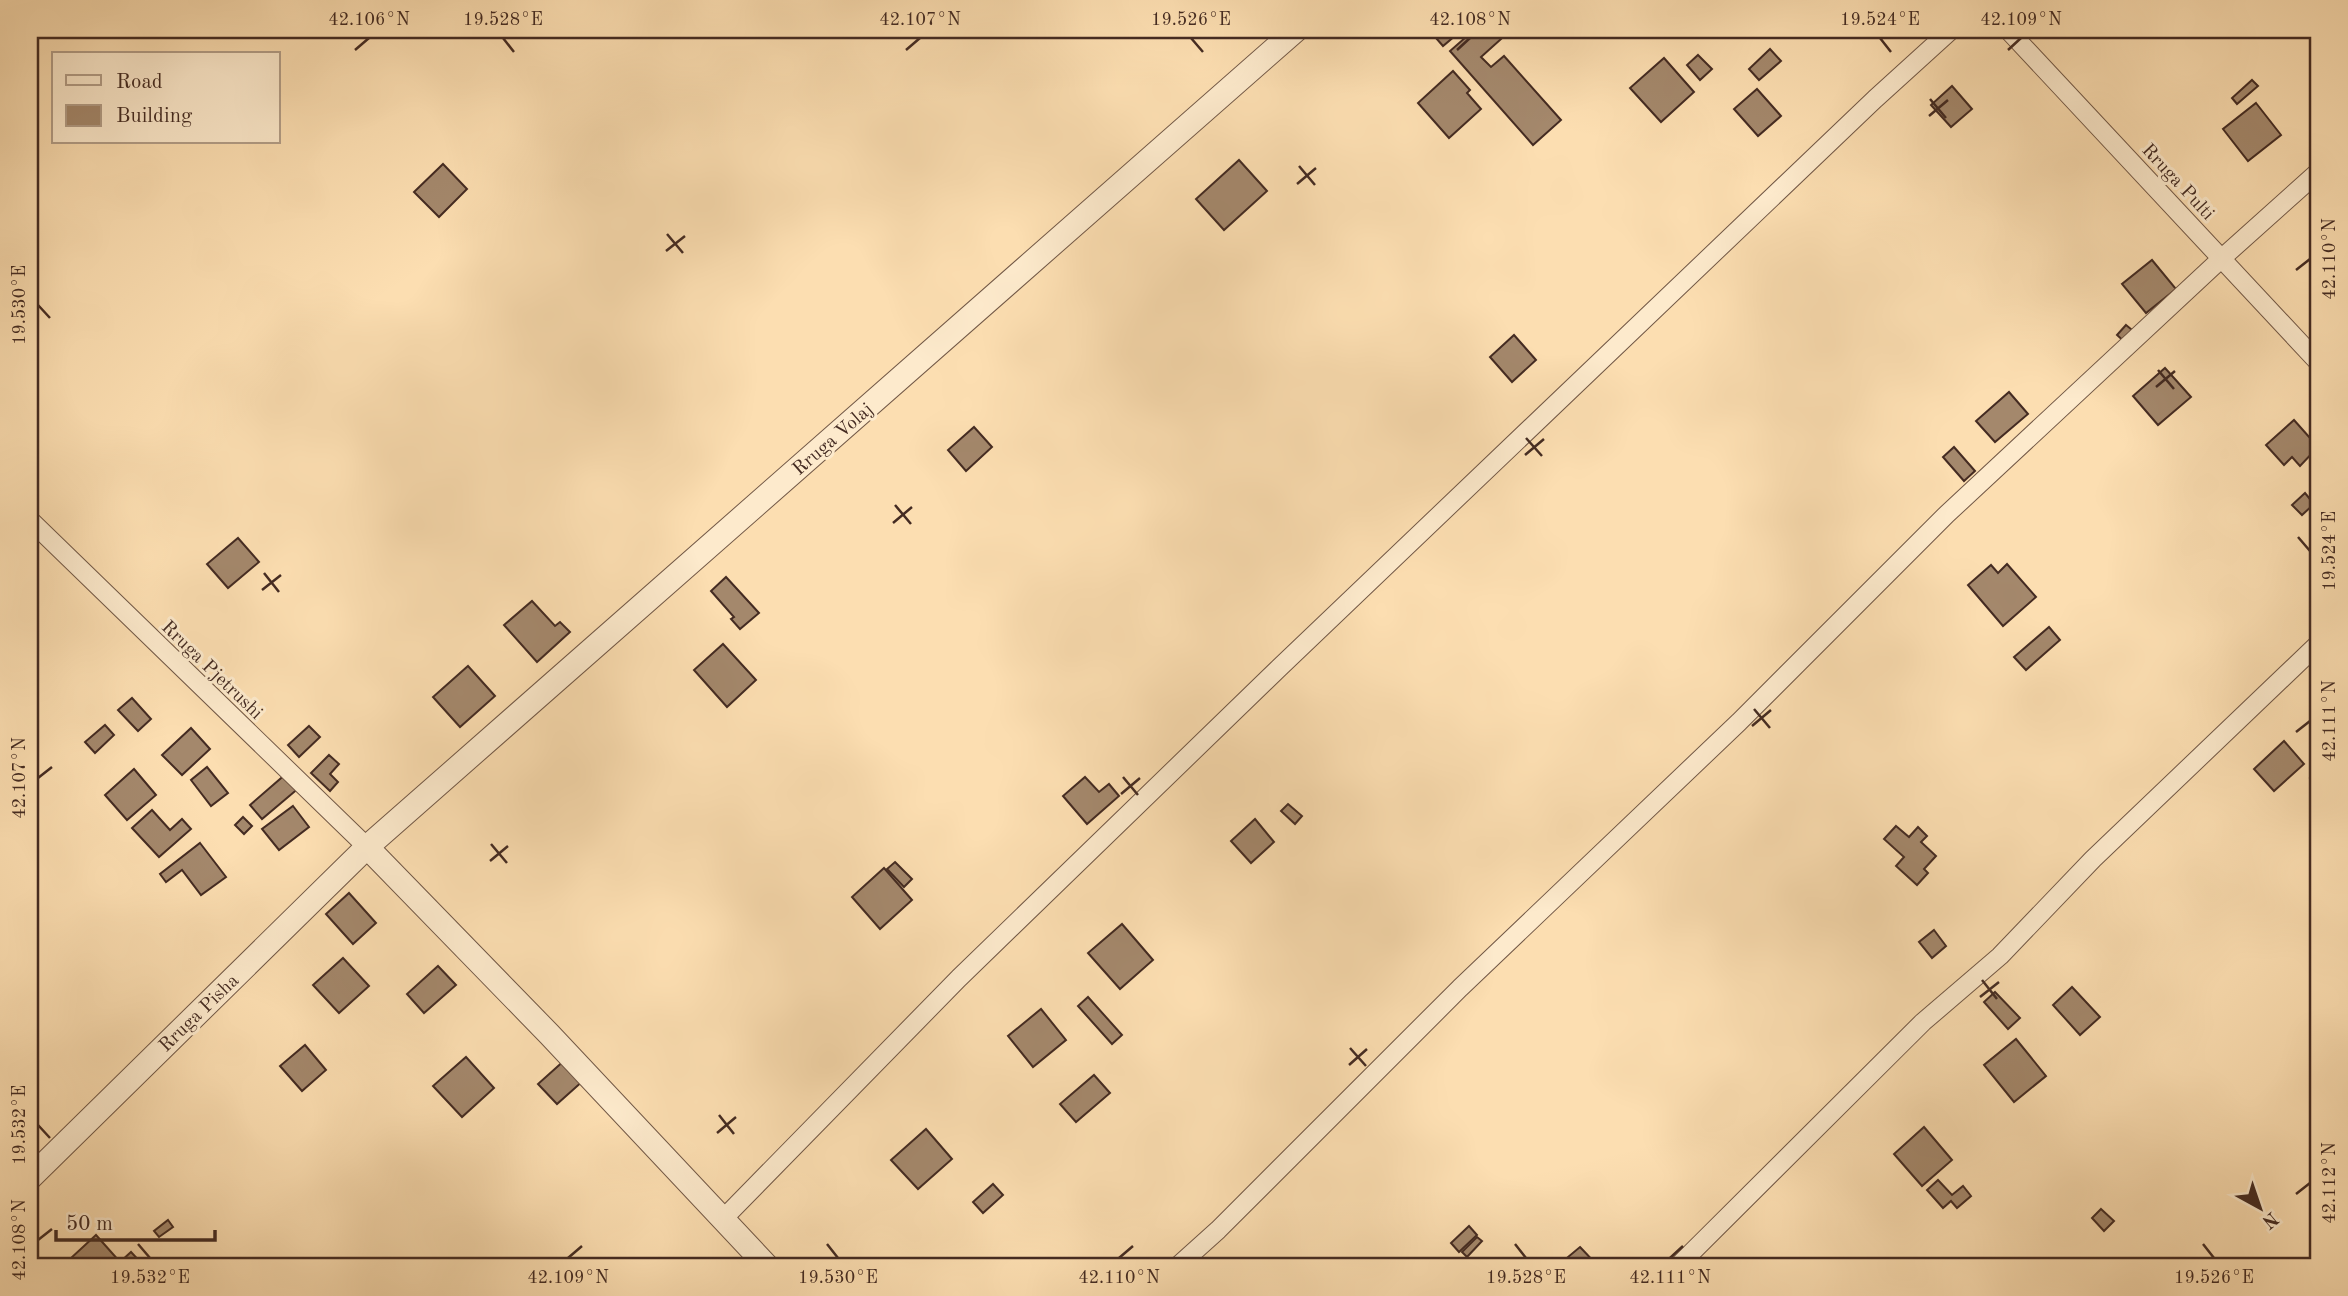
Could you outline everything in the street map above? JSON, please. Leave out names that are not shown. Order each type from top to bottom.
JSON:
[{"type":"street","name":"Rruga Volaj","points":[[368,847],[1296,30]]},
{"type":"street","points":[[723,1219],[959,978],[1259,687],[1865,108],[1951,30]]},
{"type":"street","name":"Rruga Pulti","points":[[2008,30],[2318,362]]},
{"type":"street","points":[[1178,1266],[1470,979],[1739,722],[1947,514],[2318,172]]},
{"type":"street","name":"Rruga Pjetrushi","points":[[30,520],[368,847]]},
{"type":"street","points":[[1678,1266],[1923,1022],[2000,956],[2093,859],[2318,644]]},
{"type":"street","name":"Rruga Pisha","points":[[30,1178],[368,847]]},
{"type":"street","points":[[368,847],[550,1034],[767,1266]]},
{"type":"building","points":[[1429,30],[1462,30],[1443,46]]},
{"type":"building","points":[[1474,30],[1511,30],[1481,57],[1491,67],[1504,56],[1561,120],[1533,145],[1450,51]]},
{"type":"building","points":[[1574,30],[1589,30],[1581,37]]},
{"type":"building","points":[[1770,49],[1781,61],[1759,80],[1749,69]]},
{"type":"building","points":[[1698,55],[1712,69],[1700,80],[1687,65]]},
{"type":"building","points":[[1664,58],[1694,92],[1661,122],[1630,88]]},
{"type":"building","points":[[1453,71],[1470,90],[1467,93],[1481,109],[1449,138],[1418,103]]},
{"type":"building","points":[[2252,80],[2258,86],[2237,104],[2232,98]]},
{"type":"building","points":[[1952,86],[1972,109],[1951,127],[1931,105]]},
{"type":"building","points":[[1757,89],[1781,116],[1758,136],[1734,109]]},
{"type":"building","points":[[2256,103],[2281,135],[2248,161],[2223,129]]},
{"type":"building","points":[[1239,160],[1267,191],[1224,230],[1196,199]]},
{"type":"building","points":[[443,164],[467,189],[439,217],[414,192]]},
{"type":"building","points":[[2152,260],[2176,289],[2146,313],[2122,284]]},
{"type":"building","points":[[2126,325],[2137,334],[2127,344],[2117,335]]},
{"type":"building","points":[[1514,335],[1536,360],[1512,382],[1490,357]]},
{"type":"building","points":[[2165,368],[2191,397],[2158,425],[2133,396]]},
{"type":"building","points":[[2009,392],[2028,414],[1995,442],[1976,421]]},
{"type":"building","points":[[2294,420],[2318,447],[2300,466],[2292,457],[2284,465],[2266,445]]},
{"type":"building","points":[[974,427],[992,447],[966,471],[948,450]]},
{"type":"building","points":[[1954,447],[1975,471],[1964,481],[1943,457]]},
{"type":"building","points":[[2305,493],[2314,504],[2302,515],[2292,505]]},
{"type":"building","points":[[238,538],[259,562],[228,588],[207,564]]},
{"type":"building","points":[[2007,564],[2036,597],[2003,626],[1968,585],[1991,565],[1998,573]]},
{"type":"building","points":[[726,577],[759,613],[740,629],[731,619],[734,617],[711,591]]},
{"type":"building","points":[[532,601],[555,626],[560,622],[570,632],[537,662],[504,625]]},
{"type":"building","points":[[2049,627],[2060,640],[2026,670],[2014,657]]},
{"type":"building","points":[[723,644],[756,680],[727,707],[694,670]]},
{"type":"building","points":[[468,666],[495,696],[460,727],[433,697]]},
{"type":"building","points":[[132,698],[151,719],[138,731],[118,710]]},
{"type":"building","points":[[105,725],[114,735],[95,753],[85,742]]},
{"type":"building","points":[[309,726],[320,737],[299,757],[288,745]]},
{"type":"building","points":[[191,728],[210,749],[182,775],[162,755]]},
{"type":"building","points":[[2284,741],[2304,764],[2274,791],[2254,769]]},
{"type":"building","points":[[329,755],[339,764],[330,774],[338,782],[330,791],[311,773]]},
{"type":"building","points":[[207,767],[228,793],[211,806],[191,780]]},
{"type":"building","points":[[134,769],[156,795],[127,820],[105,795]]},
{"type":"building","points":[[2318,770],[2318,787],[2310,778]]},
{"type":"building","points":[[287,773],[300,787],[262,819],[250,805]]},
{"type":"building","points":[[1085,777],[1099,792],[1109,784],[1119,796],[1087,824],[1063,796]]},
{"type":"building","points":[[1288,804],[1302,816],[1295,824],[1281,811]]},
{"type":"building","points":[[293,806],[309,827],[279,850],[262,829]]},
{"type":"building","points":[[152,810],[170,830],[182,819],[191,829],[159,857],[132,828]]},
{"type":"building","points":[[243,817],[252,826],[244,834],[235,825]]},
{"type":"building","points":[[1255,819],[1274,842],[1251,863],[1231,841]]},
{"type":"building","points":[[1896,826],[1909,837],[1918,827],[1927,836],[1921,842],[1936,856],[1924,869],[1928,873],[1917,885],[1896,866],[1904,857],[1884,839]]},
{"type":"building","points":[[200,843],[226,877],[201,895],[182,870],[166,882],[160,874]]},
{"type":"building","points":[[895,862],[912,879],[904,887],[887,869]]},
{"type":"building","points":[[884,868],[912,900],[880,929],[852,897]]},
{"type":"building","points":[[349,893],[376,923],[353,944],[326,914]]},
{"type":"building","points":[[1122,924],[1153,960],[1120,989],[1088,953]]},
{"type":"building","points":[[1934,930],[1946,946],[1932,958],[1919,942]]},
{"type":"building","points":[[343,958],[369,986],[339,1013],[313,985]]},
{"type":"building","points":[[438,966],[456,985],[424,1013],[407,994]]},
{"type":"building","points":[[2072,987],[2100,1017],[2080,1035],[2053,1005]]},
{"type":"building","points":[[1995,992],[2020,1018],[2008,1029],[1984,1002]]},
{"type":"building","points":[[1088,997],[1122,1035],[1112,1044],[1078,1006]]},
{"type":"building","points":[[1041,1009],[1066,1040],[1033,1067],[1008,1036]]},
{"type":"building","points":[[2016,1039],[2046,1076],[2014,1102],[1984,1065]]},
{"type":"building","points":[[305,1045],[326,1070],[302,1091],[280,1066]]},
{"type":"building","points":[[466,1057],[494,1088],[462,1117],[433,1086]]},
{"type":"building","points":[[566,1059],[584,1080],[557,1104],[538,1084]]},
{"type":"building","points":[[1094,1075],[1110,1093],[1076,1122],[1060,1104]]},
{"type":"building","points":[[1924,1127],[1952,1160],[1922,1186],[1894,1154]]},
{"type":"building","points":[[926,1129],[952,1159],[918,1189],[891,1160]]},
{"type":"building","points":[[1938,1180],[1952,1195],[1963,1186],[1971,1196],[1957,1208],[1951,1201],[1943,1208],[1927,1190]]},
{"type":"building","points":[[993,1184],[1003,1195],[983,1213],[973,1202]]},
{"type":"building","points":[[2101,1209],[2114,1221],[2104,1231],[2092,1218]]},
{"type":"building","points":[[168,1220],[173,1227],[159,1237],[154,1231]]},
{"type":"building","points":[[1469,1226],[1477,1235],[1459,1252],[1451,1243]]},
{"type":"building","points":[[96,1235],[120,1262],[131,1252],[144,1266],[78,1266],[71,1258]]},
{"type":"building","points":[[1477,1237],[1482,1241],[1467,1257],[1462,1252]]},
{"type":"building","points":[[1580,1247],[1598,1266],[1576,1266],[1568,1257]]}]
